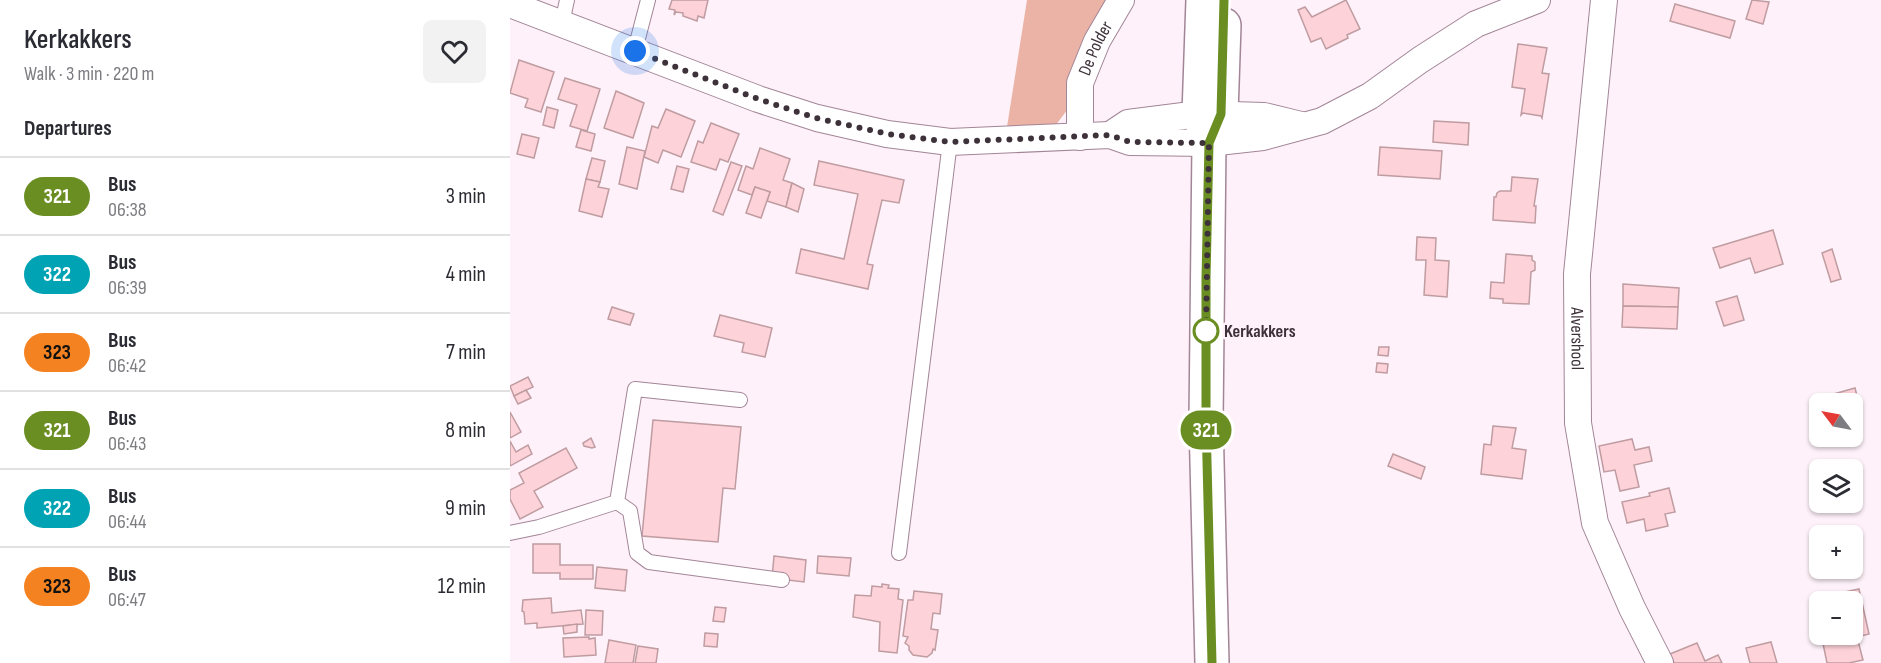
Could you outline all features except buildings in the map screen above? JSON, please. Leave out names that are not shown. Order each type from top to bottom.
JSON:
[{"type":"main road","points":[[1203,0],[1210,124],[1206,421],[1212,663]]},
{"type":"main road","points":[[1210,124],[1224,0]]},
{"type":"street","name":"De Polder","points":[[1080,137],[1080,83],[1097,41],[1121,0]]},
{"type":"street","points":[[510,4],[565,11],[635,51],[758,99],[816,118],[888,134],[950,142],[1110,135],[1128,123],[1210,124],[1263,137],[1322,121],[1370,96],[1476,24],[1537,0]]},
{"type":"street","name":"Alvershool","points":[[1604,0],[1577,274],[1578,423],[1595,523],[1632,608],[1660,663]]},
{"type":"lane","points":[[635,51],[648,0]]},
{"type":"lane","points":[[899,553],[950,142]]},
{"type":"lane","points":[[617,502],[635,389],[740,400]]},
{"type":"lane","points":[[510,533],[539,527],[617,502]]},
{"type":"lane","points":[[617,502],[630,511],[637,553],[649,562],[782,580]]},
{"type":"shaded area","points":[[1027,0],[1110,0],[1070,71],[1071,105],[1055,126],[1007,127]]},
{"type":"bus line","name":"321","points":[[1212,663],[1206,421],[1206,278],[1209,143],[1221,114],[1224,0]]},
{"type":"place","name":"Kerkakkers","points":[[1206,331]]},
{"type":"route","points":[[635,51],[758,99],[816,118],[888,134],[950,142],[1110,135],[1130,142],[1209,143],[1206,331]]}]
